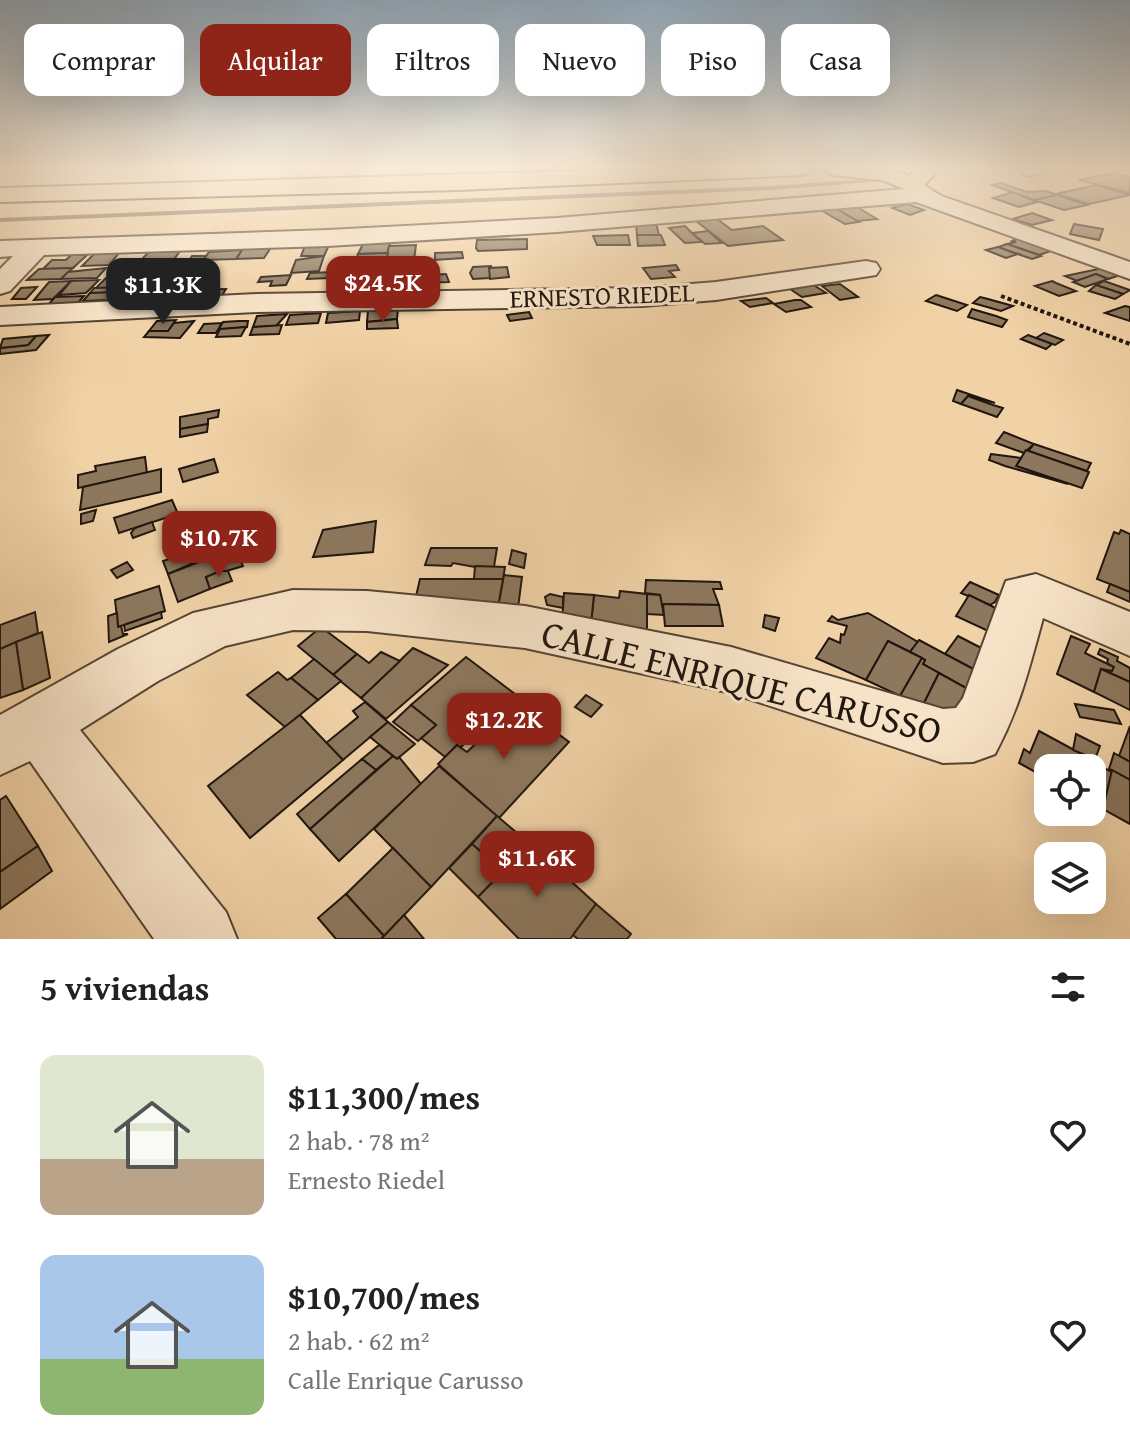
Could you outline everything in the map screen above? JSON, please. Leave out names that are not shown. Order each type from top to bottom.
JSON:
[{"type":"street","points":[[0,249],[328,238],[557,225],[662,213]]},
{"type":"street","points":[[991,213],[1130,271]]},
{"type":"street","points":[[0,285],[37,247]]},
{"type":"street","name":"ERNESTO RIEDEL","points":[[0,316],[257,303],[642,297],[716,291],[866,269]]},
{"type":"street","name":"CALLE ENRIQUE CARUSSO","points":[[19,735],[138,665],[212,628],[293,610],[367,611],[540,630],[731,670],[943,736],[973,735],[989,708],[1024,594],[1036,593],[1130,635]]},
{"type":"street","points":[[19,735],[199,939]]},
{"type":"path","points":[[1001,296],[1130,344]]},
{"type":"building","points":[[826,213],[843,213],[859,222],[845,224]]},
{"type":"building","points":[[843,213],[867,213],[877,219],[857,221]]},
{"type":"building","points":[[1032,213],[1052,220],[1032,225],[1013,219]]},
{"type":"building","points":[[717,219],[732,230],[763,226],[783,240],[728,246],[696,221]]},
{"type":"building","points":[[636,223],[656,223],[659,235],[637,235]]},
{"type":"building","points":[[1074,224],[1103,229],[1099,240],[1070,234]]},
{"type":"building","points":[[685,226],[702,242],[685,243],[669,228]]},
{"type":"building","points":[[708,231],[722,243],[705,244],[692,233]]},
{"type":"building","points":[[628,235],[630,245],[597,245],[593,236]]},
{"type":"building","points":[[637,235],[661,235],[665,245],[638,246]]},
{"type":"building","points":[[527,239],[527,249],[478,251],[476,248],[477,240]]},
{"type":"building","points":[[1016,239],[1051,251],[1039,255],[1007,244],[1016,242],[1012,241]]},
{"type":"building","points":[[390,243],[388,253],[358,254],[363,244]]},
{"type":"building","points":[[1007,244],[1041,256],[1032,259],[998,247]]},
{"type":"building","points":[[329,245],[324,256],[301,256],[305,246]]},
{"type":"building","points":[[416,245],[414,260],[386,258],[389,246]]},
{"type":"building","points":[[998,247],[1018,254],[1006,258],[986,250]]},
{"type":"building","points":[[242,249],[270,249],[264,258],[236,259]]},
{"type":"building","points":[[181,250],[174,259],[142,259],[150,251]]},
{"type":"building","points":[[242,250],[236,259],[203,260],[209,252]]},
{"type":"building","points":[[120,252],[109,265],[82,266],[94,254]]},
{"type":"building","points":[[462,252],[463,258],[435,260],[435,253]]},
{"type":"building","points":[[388,253],[385,266],[355,267],[358,254]]},
{"type":"building","points":[[71,255],[87,255],[73,268],[43,269],[52,260],[66,260]]},
{"type":"building","points":[[192,256],[206,256],[190,275],[159,277],[170,263],[198,262],[189,261]]},
{"type":"building","points":[[324,256],[319,271],[291,273],[296,260]]},
{"type":"building","points":[[142,259],[174,259],[159,277],[125,278]]},
{"type":"building","points":[[676,265],[679,270],[669,271],[675,277],[651,279],[643,268]]},
{"type":"building","points":[[491,266],[490,278],[473,279],[470,273],[473,267]]},
{"type":"building","points":[[507,267],[509,277],[490,279],[489,268]]},
{"type":"building","points":[[73,268],[61,279],[27,280],[39,269]]},
{"type":"building","points":[[106,268],[97,278],[61,279],[68,272]]},
{"type":"building","points":[[1103,268],[1121,275],[1108,279],[1096,274],[1077,281],[1065,276]]},
{"type":"building","points":[[351,271],[349,284],[329,285],[332,272]]},
{"type":"building","points":[[332,272],[330,278],[307,279],[310,273]]},
{"type":"building","points":[[446,274],[449,282],[412,283],[413,276]]},
{"type":"building","points":[[1096,274],[1108,279],[1085,287],[1073,282]]},
{"type":"building","points":[[291,275],[286,285],[270,286],[272,281],[258,282],[261,277]]},
{"type":"building","points":[[414,275],[412,282],[376,284],[378,276]]},
{"type":"building","points":[[378,276],[377,287],[352,289],[355,277]]},
{"type":"building","points":[[136,277],[128,288],[96,288],[106,278]]},
{"type":"building","points":[[99,280],[86,293],[59,295],[71,281]]},
{"type":"building","points":[[71,281],[53,299],[34,300],[49,282]]},
{"type":"building","points":[[1052,281],[1076,291],[1059,296],[1035,286]]},
{"type":"building","points":[[1104,281],[1130,290],[1123,294],[1096,285]]},
{"type":"building","points":[[812,284],[826,293],[802,297],[790,289]]},
{"type":"building","points":[[840,284],[858,297],[840,300],[822,286]]},
{"type":"building","points":[[1096,285],[1123,294],[1115,299],[1089,291]]},
{"type":"building","points":[[37,287],[26,299],[12,299],[21,288]]},
{"type":"building","points":[[124,287],[118,294],[90,293],[94,288]]},
{"type":"building","points":[[226,289],[221,297],[178,298],[184,290]]},
{"type":"building","points":[[115,292],[109,300],[83,301],[90,293]]},
{"type":"building","points":[[936,295],[967,305],[957,311],[926,301]]},
{"type":"building","points":[[84,296],[77,304],[48,305],[55,297]]},
{"type":"building","points":[[980,297],[1013,306],[1001,311],[973,303]]},
{"type":"building","points":[[766,298],[773,303],[750,307],[741,301]]},
{"type":"building","points":[[801,300],[811,307],[786,312],[774,304]]},
{"type":"building","points":[[1130,307],[1130,321],[1105,313]]},
{"type":"building","points":[[398,309],[397,319],[367,322],[368,311]]},
{"type":"building","points":[[972,309],[1007,320],[1002,327],[968,317]]},
{"type":"building","points":[[360,311],[359,320],[326,323],[328,313]]},
{"type":"building","points":[[529,312],[532,318],[510,321],[507,315]]},
{"type":"building","points":[[321,313],[318,323],[286,325],[290,315]]},
{"type":"building","points":[[287,314],[276,326],[253,327],[257,316]]},
{"type":"building","points":[[397,319],[398,328],[367,329],[367,322]]},
{"type":"building","points":[[176,320],[168,331],[149,331],[157,321]]},
{"type":"building","points":[[194,321],[180,338],[144,337],[149,331],[168,331],[174,323]]},
{"type":"building","points":[[248,321],[247,327],[218,330],[223,322]]},
{"type":"building","points":[[222,323],[216,333],[198,333],[204,324]]},
{"type":"building","points":[[282,325],[279,334],[250,335],[253,327]]},
{"type":"building","points":[[246,327],[241,336],[216,337],[220,329]]},
{"type":"building","points":[[1044,333],[1063,340],[1055,345],[1036,338]]},
{"type":"building","points":[[49,335],[36,350],[0,354],[0,348],[28,345],[36,336]]},
{"type":"building","points":[[1028,335],[1052,344],[1046,349],[1021,339]]},
{"type":"building","points":[[36,336],[28,345],[0,348],[3,339]]},
{"type":"building","points":[[957,390],[995,403],[968,396],[961,404],[953,401]]},
{"type":"building","points":[[968,396],[1003,408],[997,417],[961,404]]},
{"type":"building","points":[[219,410],[218,417],[208,419],[208,424],[180,429],[180,417]]},
{"type":"building","points":[[208,424],[207,432],[180,437],[180,429]]},
{"type":"building","points":[[1004,432],[1034,444],[1024,453],[996,443]]},
{"type":"building","points":[[1034,444],[1091,463],[1087,471],[1028,451]]},
{"type":"building","points":[[1026,450],[1089,472],[1082,488],[1016,466]]},
{"type":"building","points":[[991,454],[1021,458],[1016,466],[1068,484],[989,460]]},
{"type":"building","points":[[145,457],[147,473],[78,488],[78,475],[96,471],[95,466]]},
{"type":"building","points":[[214,459],[218,472],[183,482],[179,469]]},
{"type":"building","points":[[161,469],[161,492],[80,510],[83,487]]},
{"type":"building","points":[[172,500],[178,514],[119,533],[114,518]]},
{"type":"building","points":[[96,510],[93,521],[81,524],[81,514]]},
{"type":"building","points":[[376,521],[373,552],[313,557],[323,530]]},
{"type":"building","points":[[152,522],[155,530],[133,538],[131,533],[135,528]]},
{"type":"building","points":[[1121,530],[1130,534],[1130,592],[1097,579],[1114,532],[1119,534]]},
{"type":"building","points":[[200,548],[203,559],[168,574],[163,561]]},
{"type":"building","points":[[235,548],[243,566],[206,577],[210,589],[178,602],[168,574]]},
{"type":"building","points":[[431,548],[497,548],[494,567],[475,567],[453,563],[451,566],[425,565]]},
{"type":"building","points":[[512,550],[526,554],[524,568],[509,564]]},
{"type":"building","points":[[127,562],[133,570],[117,578],[111,570]]},
{"type":"building","points":[[475,566],[505,567],[503,579],[474,579]]},
{"type":"building","points":[[228,571],[232,581],[210,589],[206,577]]},
{"type":"building","points":[[504,575],[522,577],[518,608],[498,607]]},
{"type":"building","points":[[420,579],[503,579],[498,607],[414,605]]},
{"type":"building","points":[[646,580],[720,582],[722,589],[713,589],[719,605],[661,604],[660,595],[645,593]]},
{"type":"building","points":[[970,582],[999,595],[995,602],[990,605],[961,593]]},
{"type":"building","points":[[1110,584],[1130,592],[1130,602],[1107,592]]},
{"type":"building","points":[[159,586],[165,611],[118,627],[115,600]]},
{"type":"building","points":[[620,591],[647,594],[647,633],[591,624],[594,595],[619,598]]},
{"type":"building","points":[[564,593],[594,595],[591,624],[562,622]]},
{"type":"building","points":[[550,594],[563,597],[563,608],[547,605],[545,597]]},
{"type":"building","points":[[647,594],[660,595],[664,615],[647,614]]},
{"type":"building","points":[[969,595],[1012,616],[1001,637],[956,616]]},
{"type":"building","points":[[663,604],[719,605],[723,626],[665,626]]},
{"type":"building","points":[[35,612],[38,633],[0,649],[0,625]]},
{"type":"building","points":[[161,612],[162,618],[125,631],[124,625]]},
{"type":"building","points":[[117,613],[118,627],[121,626],[123,634],[128,634],[109,642],[108,616]]},
{"type":"building","points":[[868,613],[918,642],[910,652],[888,641],[866,680],[816,658],[829,638],[840,643],[841,634],[844,635],[847,626],[828,621],[832,616],[838,620]]},
{"type":"building","points":[[765,615],[779,618],[775,631],[763,627]]},
{"type":"building","points":[[321,627],[357,654],[333,675],[298,646]]},
{"type":"building","points":[[42,632],[50,678],[23,690],[16,642]]},
{"type":"building","points":[[958,636],[991,653],[979,672],[945,654]]},
{"type":"building","points":[[1071,636],[1090,644],[1085,653],[1114,667],[1112,671],[1101,669],[1094,692],[1057,674]]},
{"type":"building","points":[[919,640],[979,672],[968,689],[923,664],[925,660],[910,652]]},
{"type":"building","points":[[888,641],[922,658],[900,696],[866,680]]},
{"type":"building","points":[[16,642],[23,690],[0,698],[0,649]]},
{"type":"building","points":[[413,648],[448,665],[386,719],[361,698]]},
{"type":"building","points":[[1100,649],[1118,657],[1117,661],[1130,668],[1130,682],[1106,671],[1112,671],[1114,667],[1107,663],[1108,659],[1098,654]]},
{"type":"building","points":[[381,652],[400,661],[361,698],[333,675],[357,654],[369,663]]},
{"type":"building","points":[[466,657],[515,694],[460,748],[457,745],[445,757],[421,738],[436,725],[411,705]]},
{"type":"building","points":[[922,658],[925,660],[923,664],[939,673],[921,709],[894,695],[900,696]]},
{"type":"building","points":[[314,659],[341,681],[318,700],[291,678]]},
{"type":"building","points":[[1101,669],[1130,682],[1130,710],[1094,692]]},
{"type":"building","points":[[278,672],[287,680],[291,678],[318,700],[285,727],[247,695]]},
{"type":"building","points":[[939,673],[968,689],[947,723],[921,709]]},
{"type":"building","points":[[586,695],[602,705],[591,717],[575,707]]},
{"type":"building","points":[[365,702],[388,722],[343,760],[326,743],[358,717],[353,711]]},
{"type":"building","points":[[1075,704],[1114,710],[1121,724],[1080,717]]},
{"type":"building","points":[[411,705],[436,725],[418,741],[393,722]]},
{"type":"building","points":[[513,708],[542,730],[546,725],[569,742],[499,818],[438,764],[457,745],[467,752]]},
{"type":"building","points":[[300,715],[343,760],[250,838],[208,786]]},
{"type":"building","points":[[388,722],[415,744],[397,759],[370,737]]},
{"type":"building","points":[[1130,726],[1130,762],[1119,756]]},
{"type":"building","points":[[1039,731],[1082,754],[1034,754],[1034,771],[1019,763],[1024,749],[1030,753]]},
{"type":"building","points":[[1076,734],[1100,746],[1097,754],[1073,750]]},
{"type":"building","points":[[379,745],[393,756],[376,770],[362,759]]},
{"type":"building","points":[[1114,753],[1130,762],[1130,780],[1109,769]]},
{"type":"building","points":[[393,756],[399,757],[421,784],[339,861],[310,829]]},
{"type":"building","points":[[362,759],[376,770],[310,829],[297,814]]},
{"type":"building","points":[[439,766],[497,816],[431,887],[374,829]]},
{"type":"building","points":[[1106,769],[1112,772],[1106,797]]},
{"type":"building","points":[[1112,770],[1130,780],[1130,824],[1106,811]]},
{"type":"building","points":[[6,796],[38,846],[0,872],[0,800]]},
{"type":"building","points":[[497,816],[530,844],[503,871],[472,844]]},
{"type":"building","points":[[472,844],[503,871],[478,897],[449,868]]},
{"type":"building","points":[[530,844],[596,904],[570,939],[519,939],[478,897]]},
{"type":"building","points":[[38,846],[52,871],[0,909],[0,872]]},
{"type":"building","points":[[393,848],[431,887],[384,936],[346,894]]},
{"type":"building","points":[[346,894],[384,936],[381,939],[336,939],[318,918]]},
{"type":"building","points":[[596,904],[631,934],[627,939],[578,939],[573,935]]},
{"type":"building","points":[[404,915],[424,939],[381,939],[384,936]]},
{"type":"waterway","points":[[0,220],[173,213]]}]
